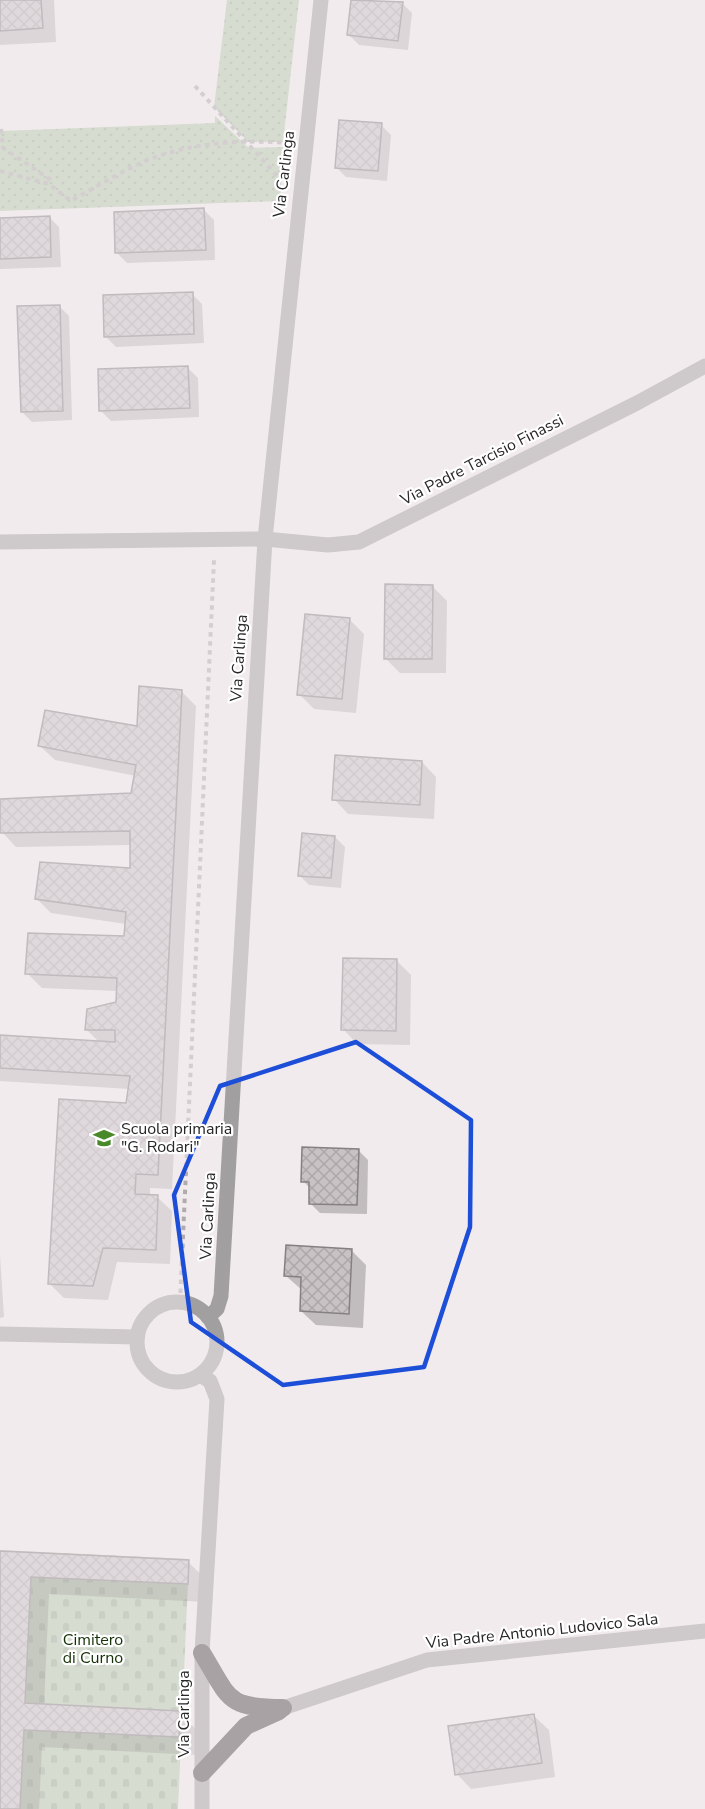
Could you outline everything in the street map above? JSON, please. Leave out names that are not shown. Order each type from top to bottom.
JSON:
[{"type":"highway","points":[[202,1653],[226,1693],[238,1704],[255,1708],[283,1708]]},
{"type":"highway","points":[[202,1773],[246,1726],[283,1708]]},
{"type":"street","name":"Via Carlinga","points":[[208,1317],[216,1309],[221,1296],[265,539],[321,0]]},
{"type":"street","name":"Via Padre Tarcisio Finassi","points":[[0,542],[265,539],[328,545],[359,542],[637,403],[705,366]]},
{"type":"street","points":[[168,1302],[180,1302],[195,1307],[208,1317],[217,1337],[218,1347],[214,1359],[200,1375],[183,1382],[164,1380],[152,1373],[136,1351],[137,1336],[150,1312],[168,1302]]},
{"type":"street","points":[[0,1334],[137,1336]]},
{"type":"street","name":"Via Carlinga","points":[[200,1375],[210,1381],[217,1399],[202,1653],[202,1809]]},
{"type":"street","name":"Via Padre Antonio Ludovico Sala","points":[[283,1708],[427,1660],[705,1631]]},
{"type":"path","points":[[195,86],[248,142],[285,186]]},
{"type":"path","points":[[2,129],[3,148],[52,180],[71,201],[142,162],[184,148],[248,142],[306,144]]},
{"type":"path","points":[[0,171],[52,180]]},
{"type":"path","points":[[180,1302],[214,540]]},
{"type":"highlighted area","points":[[356,1042],[471,1120],[470,1227],[424,1367],[283,1385],[191,1322],[174,1195],[220,1086]]},
{"type":"green space","points":[[227,0],[299,0],[283,142],[248,142],[214,107]]},
{"type":"green space","points":[[215,116],[249,148],[284,147],[280,201],[0,211],[0,131],[215,123]]},
{"type":"green space","name":"Cimitero di Curno","points":[[0,1550],[189,1559],[178,1809],[0,1809]]},
{"type":"building","points":[[0,0],[41,0],[43,28],[0,31]]},
{"type":"building","points":[[351,0],[403,2],[398,41],[347,35]]},
{"type":"building","points":[[339,120],[382,123],[378,171],[335,168]]},
{"type":"building","points":[[204,208],[206,250],[115,253],[114,212]]},
{"type":"building","points":[[50,216],[51,257],[0,259],[0,218]]},
{"type":"building","points":[[193,292],[194,334],[104,337],[103,295]]},
{"type":"building","points":[[60,305],[63,411],[21,412],[17,306]]},
{"type":"building","points":[[188,366],[190,408],[99,411],[98,369]]},
{"type":"building","points":[[385,584],[433,585],[432,659],[384,659]]},
{"type":"building","points":[[305,614],[350,618],[342,699],[297,695]]},
{"type":"building","points":[[139,686],[182,690],[158,1175],[136,1174],[135,1194],[158,1195],[156,1250],[103,1248],[93,1286],[48,1284],[59,1099],[126,1103],[130,1076],[0,1068],[0,1035],[115,1042],[115,1030],[85,1030],[87,1009],[116,1002],[117,978],[25,974],[28,933],[124,936],[126,912],[35,899],[40,862],[130,868],[130,831],[0,833],[0,799],[131,793],[136,765],[38,746],[45,710],[137,726]]},
{"type":"building","points":[[335,755],[422,761],[420,805],[332,800]]},
{"type":"building","points":[[302,833],[335,836],[331,878],[298,876]]},
{"type":"building","points":[[343,958],[397,959],[396,1031],[341,1030]]},
{"type":"building","points":[[302,1147],[359,1149],[357,1205],[309,1204],[309,1182],[301,1182]]},
{"type":"building","points":[[286,1245],[352,1249],[349,1314],[300,1311],[301,1277],[284,1276]]},
{"type":"building","points":[[0,1551],[189,1560],[188,1584],[31,1577],[25,1703],[180,1711],[179,1737],[24,1730],[20,1809],[0,1809]]},
{"type":"building","points":[[534,1714],[542,1763],[455,1775],[448,1726]]},
{"type":"place","name":"Scuola primaria \"G. Rodari\"","points":[[104,1138]]}]
